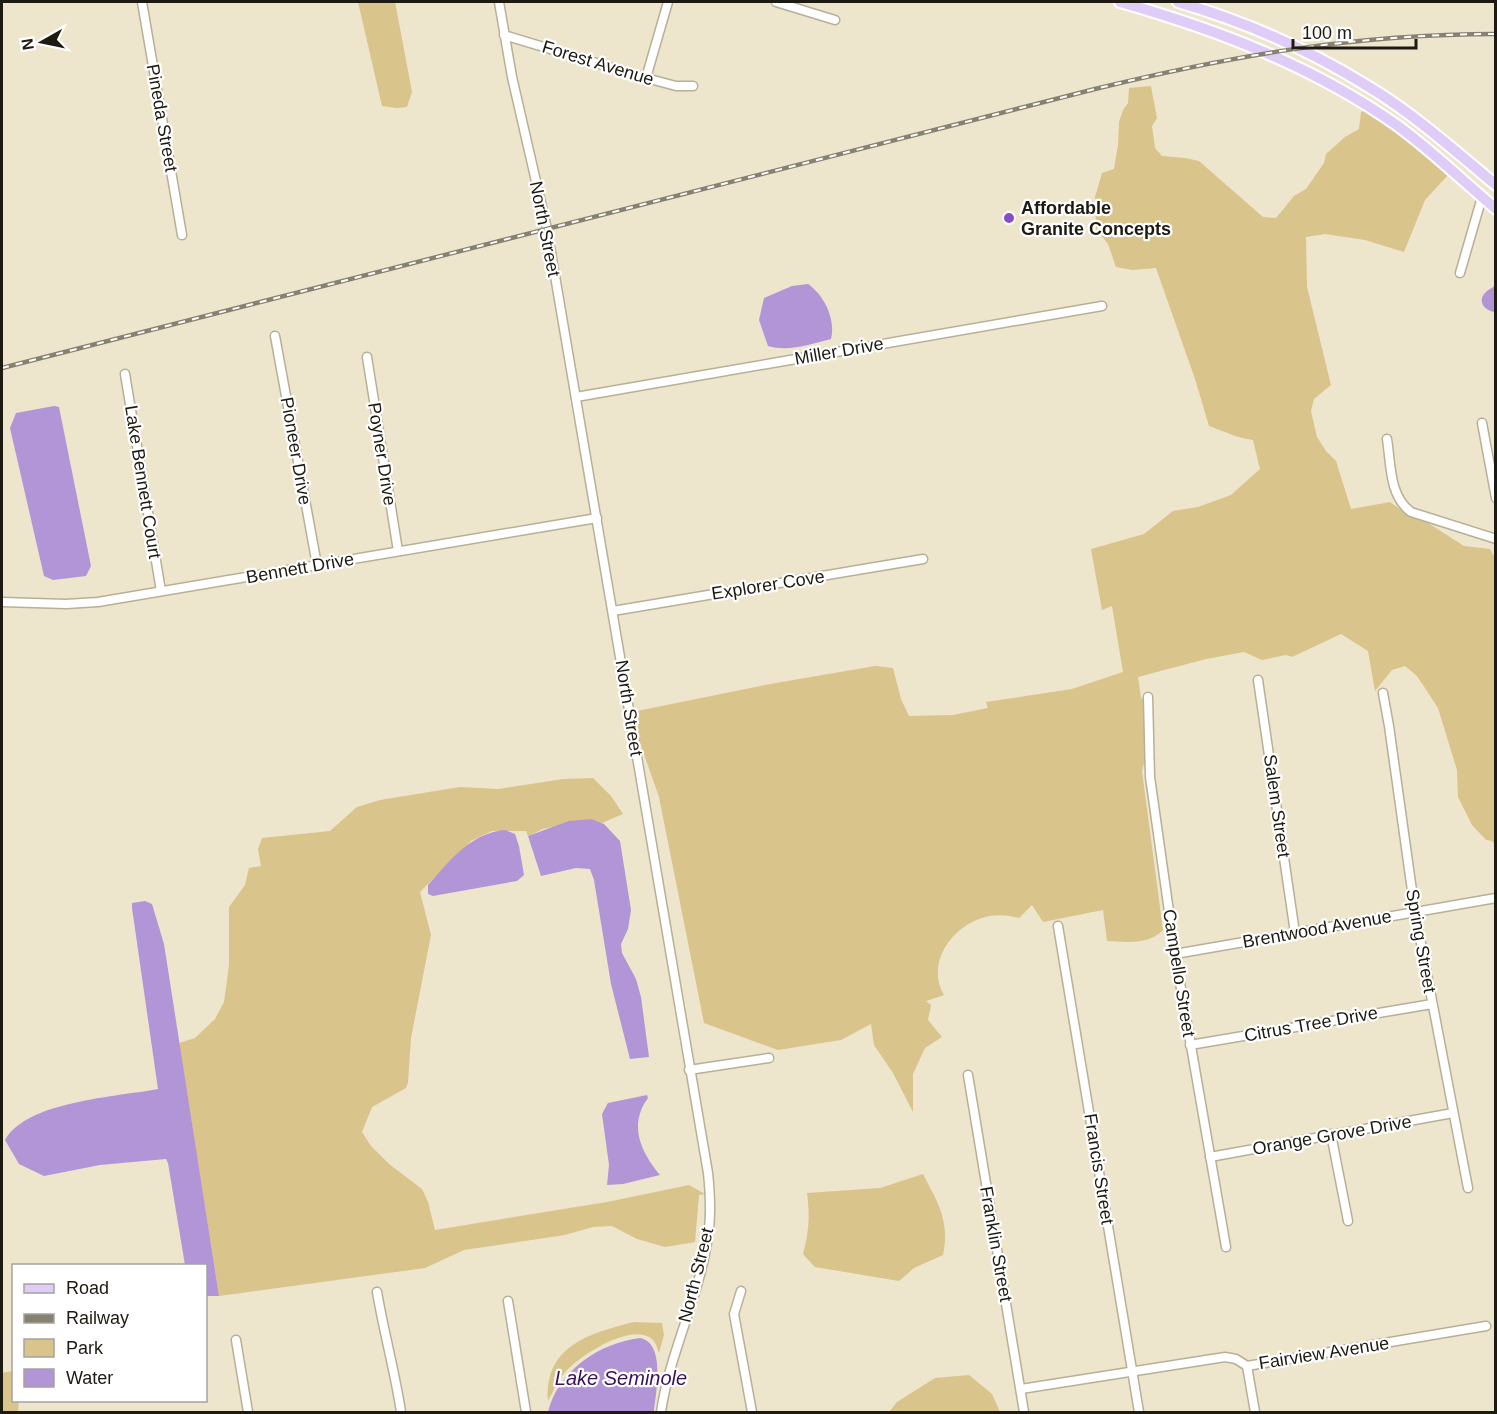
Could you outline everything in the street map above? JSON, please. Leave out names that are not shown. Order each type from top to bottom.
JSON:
[{"type":"main road","points":[[1119,2],[1140,4],[1231,37],[1318,77],[1398,127],[1496,209]]},
{"type":"main road","points":[[1178,2],[1224,16],[1290,43],[1370,87],[1402,109],[1496,185]]},
{"type":"street","name":"Pineda Street","points":[[142,2],[182,235]]},
{"type":"street","name":"North Street","points":[[499,2],[504,35],[547,229],[708,1173],[711,1204],[706,1251],[670,1369],[661,1413]]},
{"type":"street","points":[[646,78],[668,2]]},
{"type":"street","points":[[776,2],[835,20]]},
{"type":"street","name":"Forest Avenue","points":[[504,35],[646,78],[676,86],[693,86]]},
{"type":"street","points":[[1460,273],[1482,197]]},
{"type":"street","name":"Miller Drive","points":[[576,397],[1102,306]]},
{"type":"street","name":"Pioneer Drive","points":[[275,336],[317,565]]},
{"type":"street","name":"Poyner Drive","points":[[367,357],[398,551]]},
{"type":"street","name":"Lake Bennett Court","points":[[125,374],[161,591]]},
{"type":"street","points":[[1482,423],[1496,498]]},
{"type":"street","points":[[1387,439],[1395,489],[1398,499],[1404,506],[1411,512],[1496,539]]},
{"type":"street","name":"Bennett Drive","points":[[2,603],[98,602],[597,518]]},
{"type":"street","name":"Explorer Cove","points":[[613,610],[923,559]]},
{"type":"street","name":"Salem Street","points":[[1258,680],[1295,933]]},
{"type":"street","name":"Spring Street","points":[[1383,693],[1415,912],[1468,1188]]},
{"type":"street","name":"Campello Street","points":[[1148,697],[1150,777],[1174,954],[1226,1247]]},
{"type":"street","name":"Brentwood Avenue","points":[[1174,954],[1496,898]]},
{"type":"street","name":"Francis Street","points":[[1058,926],[1139,1413]]},
{"type":"street","name":"Citrus Tree Drive","points":[[1190,1045],[1432,1004]]},
{"type":"street","points":[[689,1070],[770,1058]]},
{"type":"street","name":"Franklin Street","points":[[968,1075],[1024,1413]]},
{"type":"street","name":"Orange Grove Drive","points":[[1210,1157],[1454,1113]]},
{"type":"street","points":[[1331,1134],[1348,1221]]},
{"type":"street","points":[[741,1291],[734,1314],[752,1413]]},
{"type":"street","points":[[377,1292],[401,1413]]},
{"type":"street","points":[[508,1301],[526,1413]]},
{"type":"street","name":"Fairview Avenue","points":[[1021,1389],[1225,1357],[1236,1359],[1247,1366],[1486,1326]]},
{"type":"street","points":[[236,1340],[248,1413]]},
{"type":"street","points":[[1247,1366],[1255,1413]]},
{"type":"green space","points":[[358,2],[395,2],[412,92],[407,107],[382,106]]},
{"type":"green space","points":[[1151,86],[1157,118],[1152,126],[1155,148],[1162,156],[1199,161],[1263,217],[1276,218],[1294,196],[1306,189],[1324,163],[1326,154],[1345,137],[1359,129],[1361,112],[1364,110],[1395,130],[1448,175],[1425,200],[1404,252],[1365,240],[1325,234],[1306,237],[1307,287],[1331,385],[1314,399],[1311,411],[1317,437],[1336,461],[1351,509],[1390,502],[1408,515],[1425,521],[1464,546],[1490,549],[1495,558],[1495,845],[1492,841],[1486,840],[1472,825],[1458,797],[1457,770],[1438,708],[1417,676],[1405,666],[1392,670],[1375,691],[1368,651],[1341,634],[1292,657],[1286,655],[1262,660],[1244,652],[1206,659],[1138,677],[1141,698],[1144,700],[1146,726],[1146,754],[1142,771],[1163,930],[1144,940],[1107,941],[1103,910],[1043,922],[1032,905],[1019,918],[1001,915],[982,918],[960,930],[944,949],[940,960],[939,983],[944,995],[926,1001],[931,1005],[928,1020],[942,1037],[925,1048],[913,1074],[913,1112],[893,1073],[874,1045],[871,1024],[841,1040],[778,1050],[704,1023],[659,797],[639,740],[637,711],[770,684],[875,666],[893,668],[901,699],[909,716],[953,715],[988,708],[986,702],[1072,689],[1123,672],[1112,606],[1102,610],[1091,549],[1144,534],[1173,511],[1198,507],[1231,495],[1260,469],[1253,440],[1209,426],[1156,268],[1133,270],[1116,267],[1108,244],[1096,229],[1095,197],[1102,173],[1114,169],[1119,122],[1128,103],[1129,88]]},
{"type":"green space","points":[[593,778],[611,796],[623,814],[602,823],[592,819],[543,829],[528,836],[526,831],[492,831],[471,841],[420,892],[431,935],[411,1038],[408,1082],[406,1088],[372,1107],[362,1132],[371,1146],[389,1164],[422,1189],[435,1230],[607,1202],[689,1185],[705,1194],[699,1195],[695,1242],[665,1247],[637,1239],[612,1226],[593,1227],[565,1235],[464,1250],[425,1268],[219,1296],[179,1043],[195,1038],[215,1019],[224,1002],[229,965],[229,907],[245,885],[249,868],[261,866],[258,849],[262,838],[330,831],[357,807],[380,800],[460,787],[498,789],[563,779]]},
{"type":"green space","points":[[923,1174],[938,1203],[944,1222],[943,1255],[914,1268],[899,1281],[815,1267],[803,1254],[808,1224],[807,1193],[880,1188]]},
{"type":"green space","points":[[634,1322],[662,1323],[664,1335],[659,1353],[653,1340],[640,1334],[606,1343],[584,1356],[565,1372],[548,1401],[549,1382],[554,1367],[562,1355],[586,1337]]},
{"type":"green space","points":[[12,1371],[12,1402],[19,1402],[18,1412],[2,1412],[2,1373]]},
{"type":"green space","points":[[969,1375],[992,1394],[1000,1412],[889,1412],[897,1402],[935,1378]]},
{"type":"water","points":[[808,284],[819,294],[827,308],[832,324],[831,339],[792,348],[768,346],[759,320],[764,298],[792,286]]},
{"type":"water","points":[[1495,285],[1495,312],[1485,307],[1482,298]]},
{"type":"water","points":[[59,407],[91,566],[86,576],[53,580],[44,576],[10,428],[16,413]]},
{"type":"water","points":[[592,819],[604,824],[620,841],[631,910],[628,929],[621,944],[622,953],[636,979],[641,997],[649,1057],[630,1059],[611,984],[594,880],[590,869],[576,868],[541,876],[528,836],[569,821]]},
{"type":"water","points":[[505,830],[515,834],[519,846],[524,875],[517,881],[433,896],[428,894],[428,885],[471,842],[481,836]]},
{"type":"water","points":[[145,901],[152,904],[164,944],[219,1296],[207,1296],[207,1264],[185,1264],[166,1159],[100,1165],[44,1176],[19,1164],[5,1140],[16,1127],[52,1109],[97,1098],[158,1089],[132,903]]},
{"type":"water","points":[[647,1095],[648,1098],[639,1118],[639,1138],[647,1157],[660,1175],[623,1184],[607,1185],[609,1165],[602,1114],[608,1103]]},
{"type":"water","name":"Lake Seminole","points":[[640,1338],[648,1342],[656,1359],[658,1370],[654,1412],[548,1412],[561,1384],[582,1362],[610,1346]]},
{"type":"railway","points":[[2,368],[1145,77],[1294,49],[1393,38],[1496,34]]},
{"type":"place","name":"Affordable Granite Concepts","points":[[1009,218]]}]
